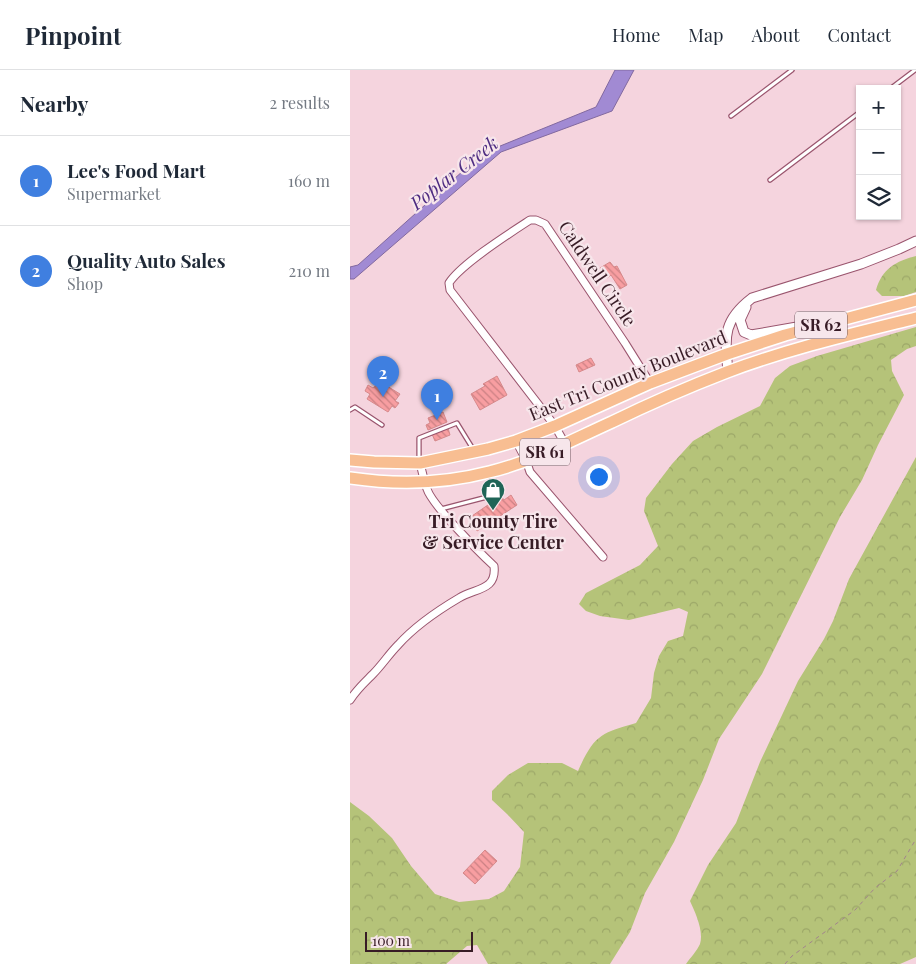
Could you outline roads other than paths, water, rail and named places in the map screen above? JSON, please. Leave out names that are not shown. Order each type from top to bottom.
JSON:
[{"type":"highway","name":"East Tri County Boulevard","points":[[350,460],[420,463],[516,441],[555,426],[650,383],[727,354],[785,335],[916,300]]},
{"type":"highway","name":"East Tri County Boulevard","points":[[350,478],[411,484],[491,472],[565,444],[659,399],[728,372],[817,343],[916,318]]},
{"type":"main road","points":[[728,372],[727,329],[741,306],[752,298],[861,264],[899,250],[916,241]]},
{"type":"main road","points":[[777,289],[746,308],[740,320],[744,332],[751,335],[844,319]]},
{"type":"street","name":"Caldwell Circle","points":[[565,444],[555,426],[450,290],[449,283],[453,275],[530,220],[536,220],[545,224],[650,383]]},
{"type":"street","points":[[516,441],[530,472],[604,557]]},
{"type":"street","points":[[350,700],[360,685],[415,628],[460,597],[490,584],[494,579],[494,566],[440,509],[427,491],[420,463]]},
{"type":"lane","points":[[731,116],[792,70]]},
{"type":"lane","points":[[895,85],[915,70]]},
{"type":"lane","points":[[770,180],[856,115]]},
{"type":"lane","points":[[350,410],[355,406],[382,425]]},
{"type":"lane","points":[[420,463],[419,438],[457,423],[474,452]]},
{"type":"lane","points":[[440,509],[491,496]]},
{"type":"place","name":"Quality Auto Sales","points":[[383,397]]},
{"type":"place","name":"Lee's Food Mart","points":[[437,420]]},
{"type":"place","name":"Tri County Tire & Service Center","points":[[493,511]]},
{"type":"water label","name":"Poplar Creek","points":[[454,173]]}]
